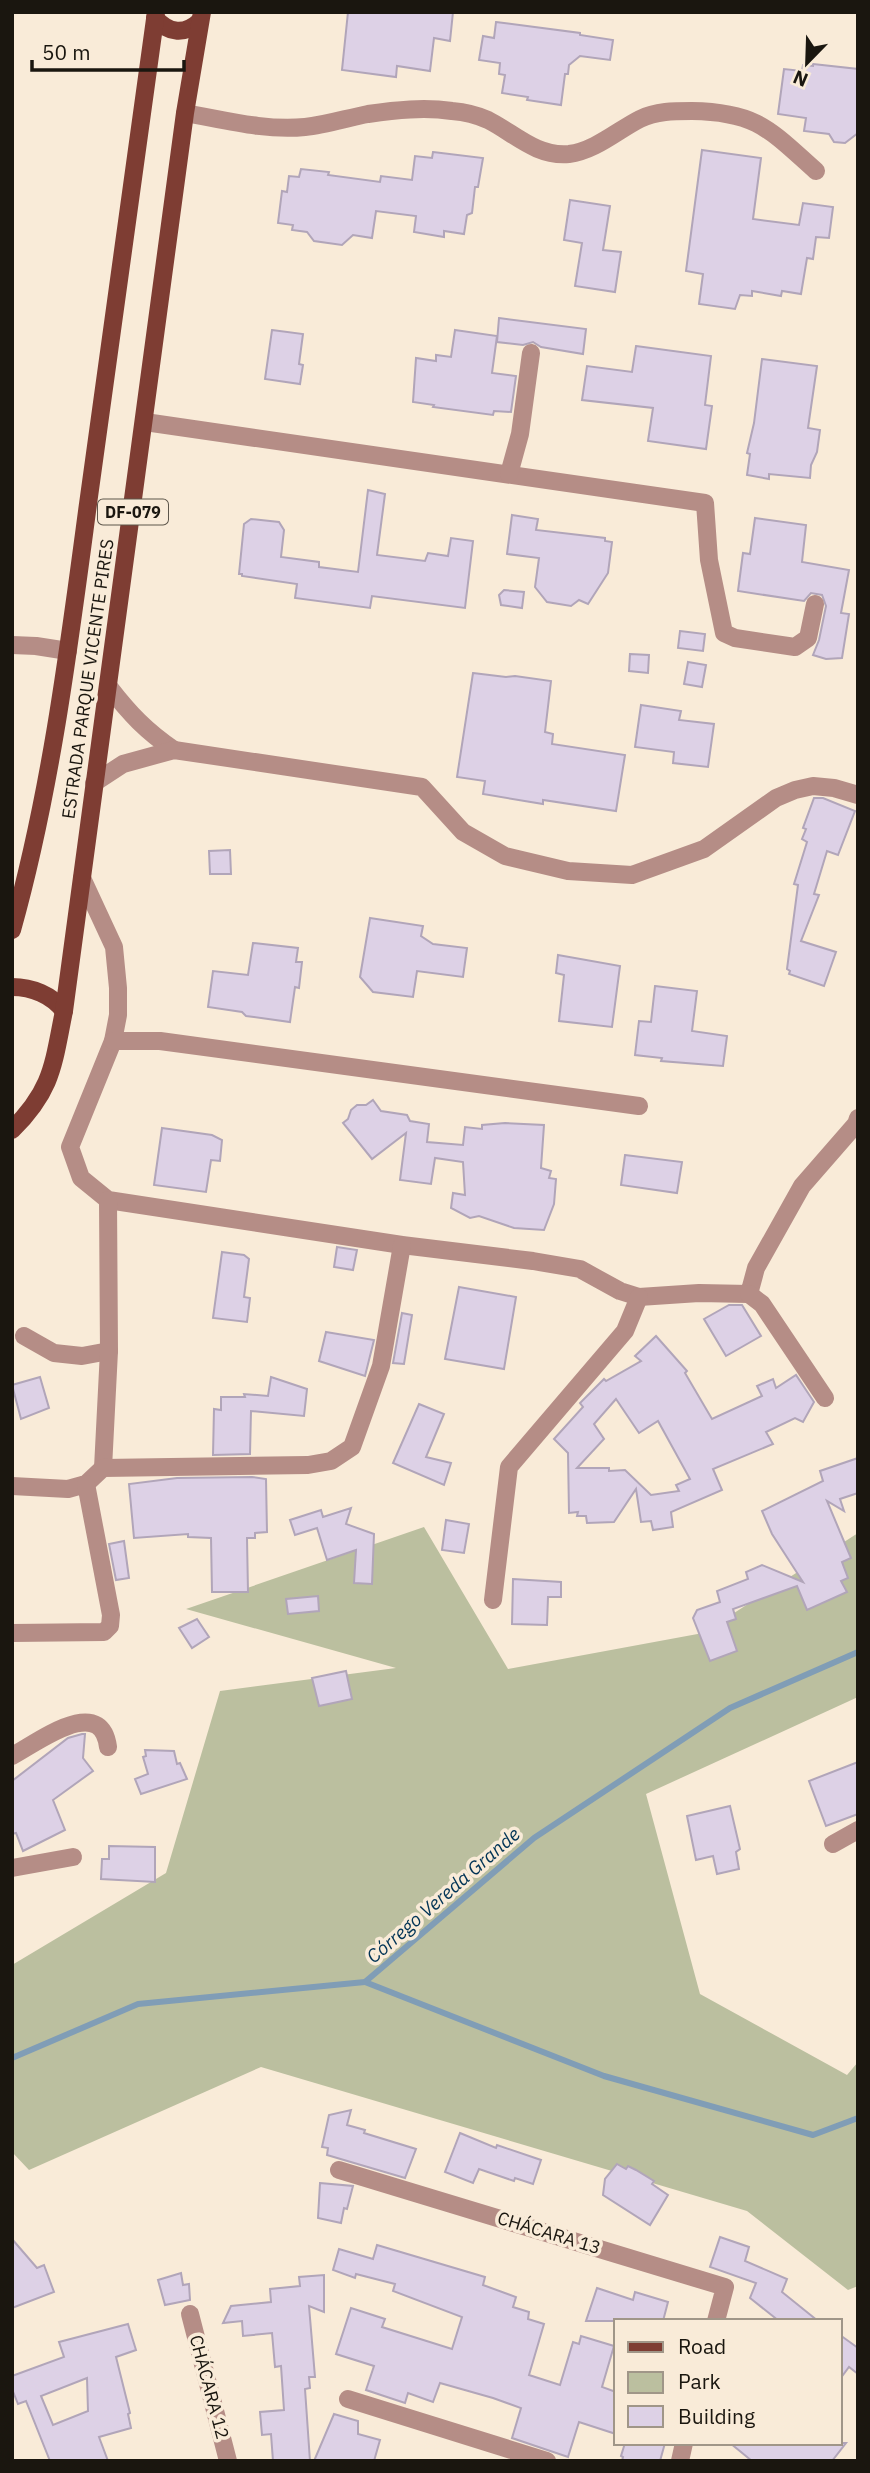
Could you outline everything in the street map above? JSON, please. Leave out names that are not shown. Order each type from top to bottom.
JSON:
[{"type":"main road","points":[[155,15],[162,26],[182,32],[192,28],[201,17]]},
{"type":"main road","name":"ESTRADA PARQUE VICENTE PIRES","points":[[12,930],[39,814],[68,651],[155,15]]},
{"type":"main road","name":"ESTRADA PARQUE VICENTE PIRES","points":[[12,1130],[34,1108],[51,1075],[64,1011],[185,113],[201,17]]},
{"type":"main road","points":[[12,987],[38,991],[58,1003],[64,1011]]},
{"type":"street","points":[[185,113],[274,128],[307,127],[368,114],[427,108],[462,112],[487,120],[529,146],[548,152],[569,154],[590,148],[648,115],[672,111],[722,111],[745,117],[767,128],[816,171]]},
{"type":"street","points":[[509,474],[520,434],[531,353]]},
{"type":"street","points":[[145,422],[705,503],[709,559],[724,633],[735,638],[795,647],[808,638],[815,604]]},
{"type":"street","points":[[12,645],[68,651]]},
{"type":"street","points":[[109,687],[131,716],[174,750]]},
{"type":"street","points":[[94,783],[124,764],[174,750],[422,787],[463,832],[505,856],[568,871],[632,875],[704,849],[776,797],[795,790],[813,786],[834,788],[858,795]]},
{"type":"street","points":[[82,878],[114,947],[118,1001],[113,1041],[70,1147],[81,1178],[108,1200],[580,1269],[620,1291],[639,1297],[699,1293],[749,1294],[762,1304],[825,1398]]},
{"type":"street","points":[[113,1041],[160,1041],[639,1106]]},
{"type":"street","points":[[749,1294],[756,1268],[802,1186],[857,1122]]},
{"type":"street","points":[[103,1468],[109,1351],[108,1200]]},
{"type":"street","points":[[12,1486],[68,1489],[86,1484],[103,1468],[307,1465],[331,1461],[352,1447],[381,1366],[402,1245]]},
{"type":"street","points":[[493,1600],[509,1467],[625,1331],[639,1297]]},
{"type":"street","points":[[24,1336],[54,1353],[82,1356],[109,1351]]},
{"type":"street","points":[[12,1633],[104,1632],[110,1626],[111,1615],[86,1484]]},
{"type":"street","points":[[12,1756],[48,1733],[83,1722],[99,1725],[106,1734],[108,1747]]},
{"type":"street","points":[[833,1844],[858,1830]]},
{"type":"street","points":[[12,1868],[73,1857]]},
{"type":"street","name":"CHÁCARA 13","points":[[339,2170],[725,2287],[717,2319]]},
{"type":"street","name":"CHÁCARA 12","points":[[190,2314],[228,2461]]},
{"type":"street","points":[[348,2399],[547,2461]]},
{"type":"green space","points":[[424,1527],[508,1669],[703,1633],[858,1533],[858,1697],[646,1794],[700,1994],[847,2075],[858,2062],[858,2286],[848,2290],[747,2211],[261,2067],[29,2170],[12,2152],[12,1965],[166,1873],[220,1691],[396,1668],[186,1609]]},
{"type":"building","points":[[348,12],[453,12],[450,41],[434,38],[430,71],[397,66],[396,77],[342,70]]},
{"type":"building","points":[[496,22],[613,40],[610,60],[580,56],[569,65],[568,74],[565,74],[561,105],[502,93],[505,75],[499,74],[500,63],[479,60],[483,36],[494,38]]},
{"type":"building","points":[[803,65],[858,69],[858,133],[845,143],[834,142],[829,134],[804,131],[806,118],[778,114],[784,69],[802,71]]},
{"type":"building","points":[[702,150],[761,158],[753,219],[799,225],[803,203],[833,207],[829,238],[816,237],[813,259],[807,258],[801,294],[782,291],[781,296],[752,291],[752,296],[740,295],[735,309],[699,304],[703,274],[686,271]]},
{"type":"building","points":[[433,152],[483,158],[478,187],[475,187],[472,213],[467,215],[464,234],[444,231],[444,237],[414,232],[416,216],[376,211],[372,238],[353,235],[342,245],[314,241],[307,232],[292,230],[293,225],[278,223],[282,191],[287,192],[289,176],[299,177],[301,169],[380,182],[381,176],[412,180],[415,156],[432,158]]},
{"type":"building","points":[[570,200],[610,206],[603,250],[621,252],[615,292],[575,286],[582,243],[564,240]]},
{"type":"building","points":[[499,318],[586,329],[583,354],[541,347],[533,342],[523,345],[497,342]]},
{"type":"building","points":[[272,330],[303,334],[299,364],[303,365],[300,384],[265,379]]},
{"type":"building","points":[[455,330],[497,336],[492,373],[516,376],[511,412],[494,411],[493,415],[413,402],[416,358],[436,361],[436,355],[451,357]]},
{"type":"building","points":[[636,346],[711,356],[705,405],[712,406],[706,449],[648,441],[653,408],[582,400],[587,366],[632,372]]},
{"type":"building","points":[[762,359],[817,366],[808,428],[820,430],[810,478],[769,474],[769,479],[747,475],[750,454],[747,453],[754,423]]},
{"type":"building","points":[[368,490],[385,494],[377,555],[425,561],[428,553],[448,556],[451,538],[473,541],[465,608],[372,596],[370,608],[295,598],[297,584],[239,574],[244,524],[251,519],[279,522],[284,530],[281,557],[319,562],[319,567],[358,572]]},
{"type":"building","points":[[512,515],[538,519],[536,530],[605,538],[605,541],[612,542],[608,573],[588,604],[579,600],[571,606],[547,602],[535,587],[539,558],[507,554]]},
{"type":"building","points":[[755,518],[806,525],[802,562],[849,570],[841,613],[849,614],[842,658],[826,659],[813,655],[826,606],[822,595],[811,593],[804,601],[738,591],[743,553],[750,554]]},
{"type":"building","points":[[504,590],[524,592],[522,608],[501,605],[499,595]]},
{"type":"building","points":[[680,631],[705,634],[703,651],[678,648]]},
{"type":"building","points":[[630,654],[649,655],[648,673],[629,671]]},
{"type":"building","points":[[688,662],[706,665],[702,687],[684,684]]},
{"type":"building","points":[[473,673],[551,681],[545,732],[553,734],[552,744],[625,755],[616,811],[543,800],[543,804],[483,794],[485,781],[457,777]]},
{"type":"building","points":[[641,705],[681,711],[679,720],[714,724],[708,767],[673,763],[674,752],[635,747]]},
{"type":"building","points":[[814,798],[823,798],[855,811],[838,855],[827,851],[814,894],[819,895],[801,941],[836,952],[824,986],[789,974],[787,969],[798,885],[794,884],[807,842],[802,839],[806,829],[803,828]]},
{"type":"building","points":[[230,850],[231,874],[210,874],[209,851]]},
{"type":"building","points":[[370,918],[423,926],[421,936],[433,944],[467,948],[463,977],[417,971],[413,997],[373,992],[360,977]]},
{"type":"building","points":[[253,943],[298,948],[296,962],[302,962],[299,988],[295,987],[290,1022],[208,1007],[213,971],[248,975]]},
{"type":"building","points":[[558,955],[620,966],[612,1027],[559,1021],[564,975],[556,973]]},
{"type":"building","points":[[655,986],[697,991],[692,1031],[727,1036],[723,1066],[661,1061],[662,1058],[635,1055],[639,1021],[651,1022]]},
{"type":"building","points":[[373,1100],[381,1111],[407,1115],[410,1121],[429,1124],[427,1142],[463,1145],[465,1127],[482,1129],[482,1125],[505,1123],[544,1125],[541,1168],[551,1171],[549,1178],[556,1179],[554,1204],[544,1230],[514,1228],[479,1216],[470,1218],[451,1208],[453,1193],[465,1195],[463,1162],[435,1158],[431,1184],[400,1180],[406,1133],[372,1159],[343,1123],[357,1105],[366,1105]]},
{"type":"building","points":[[162,1128],[212,1135],[222,1140],[220,1161],[211,1160],[206,1192],[154,1185]]},
{"type":"building","points":[[625,1155],[682,1162],[677,1193],[621,1185]]},
{"type":"building","points":[[337,1247],[357,1250],[353,1270],[334,1267]]},
{"type":"building","points":[[222,1252],[244,1255],[249,1259],[244,1297],[250,1298],[247,1322],[213,1318]]},
{"type":"building","points":[[459,1287],[516,1297],[504,1369],[445,1359]]},
{"type":"building","points":[[729,1305],[742,1305],[761,1336],[726,1356],[704,1319]]},
{"type":"building","points":[[402,1313],[412,1315],[404,1364],[393,1363]]},
{"type":"building","points":[[326,1332],[374,1340],[365,1376],[319,1361]]},
{"type":"building","points":[[656,1336],[687,1371],[685,1373],[712,1419],[762,1396],[757,1386],[773,1379],[776,1388],[796,1375],[814,1402],[803,1422],[795,1418],[766,1432],[773,1444],[713,1469],[722,1490],[671,1512],[673,1527],[653,1530],[651,1521],[641,1522],[636,1489],[614,1522],[587,1523],[586,1516],[577,1516],[578,1512],[569,1513],[568,1453],[554,1439],[583,1407],[580,1403],[604,1379],[606,1381],[641,1361],[635,1356]],"holes":[[[616,1399],[639,1433],[658,1421],[690,1479],[676,1485],[679,1491],[651,1495],[625,1470],[577,1468],[604,1439],[594,1424]]]},
{"type":"building","points":[[40,1377],[49,1408],[21,1419],[12,1385]]},
{"type":"building","points":[[271,1377],[307,1389],[304,1416],[251,1411],[250,1454],[213,1455],[214,1409],[221,1410],[221,1397],[245,1397],[244,1394],[268,1396]]},
{"type":"building","points":[[419,1404],[444,1414],[426,1457],[451,1463],[444,1485],[393,1463]]},
{"type":"building","points":[[858,1458],[858,1493],[840,1499],[844,1511],[827,1501],[851,1558],[842,1562],[848,1578],[841,1581],[847,1592],[807,1610],[797,1586],[733,1609],[736,1619],[727,1622],[737,1651],[710,1661],[693,1618],[697,1610],[720,1602],[717,1591],[748,1579],[746,1572],[762,1565],[803,1582],[772,1534],[762,1511],[823,1481],[820,1471]]},
{"type":"building","points":[[177,1478],[266,1479],[267,1532],[255,1533],[255,1538],[247,1538],[248,1592],[212,1592],[211,1538],[188,1537],[188,1534],[134,1538],[129,1484]]},
{"type":"building","points":[[351,1508],[346,1524],[374,1534],[372,1584],[354,1583],[356,1550],[327,1560],[317,1528],[295,1535],[290,1520],[321,1510],[323,1517]]},
{"type":"building","points":[[446,1520],[469,1524],[464,1553],[442,1550]]},
{"type":"building","points":[[124,1541],[129,1578],[116,1580],[109,1544]]},
{"type":"building","points":[[513,1579],[561,1582],[561,1597],[548,1597],[547,1625],[512,1624]]},
{"type":"building","points":[[318,1596],[319,1611],[288,1614],[286,1599]]},
{"type":"building","points":[[197,1619],[209,1637],[192,1648],[179,1628]]},
{"type":"building","points":[[346,1671],[352,1699],[319,1706],[312,1678]]},
{"type":"building","points":[[85,1734],[83,1758],[93,1771],[53,1800],[65,1830],[23,1851],[16,1833],[12,1834],[12,1781],[68,1738]]},
{"type":"building","points":[[145,1750],[174,1751],[177,1764],[180,1763],[187,1779],[141,1794],[135,1779],[148,1774],[143,1757],[146,1756]]},
{"type":"building","points":[[858,1762],[858,1814],[826,1826],[809,1781]]},
{"type":"building","points":[[730,1806],[740,1849],[736,1852],[739,1869],[717,1874],[713,1856],[696,1860],[687,1816]]},
{"type":"building","points":[[109,1846],[155,1847],[155,1882],[101,1879],[102,1859],[109,1859]]},
{"type":"building","points":[[351,2110],[347,2125],[416,2149],[405,2178],[327,2155],[328,2148],[322,2147],[329,2115]]},
{"type":"building","points":[[460,2133],[496,2148],[497,2145],[541,2160],[533,2184],[515,2178],[514,2181],[479,2169],[473,2183],[445,2172]]},
{"type":"building","points":[[617,2164],[636,2170],[654,2181],[652,2184],[668,2195],[650,2225],[603,2195],[605,2179]]},
{"type":"building","points":[[320,2183],[353,2186],[341,2223],[318,2218]]},
{"type":"building","points":[[720,2237],[749,2247],[745,2261],[787,2279],[782,2292],[816,2319],[776,2319],[750,2298],[756,2283],[710,2267]]},
{"type":"building","points":[[12,2239],[37,2268],[44,2265],[54,2292],[12,2308]]},
{"type":"building","points":[[377,2245],[485,2277],[483,2285],[516,2297],[513,2307],[529,2312],[528,2319],[544,2324],[529,2375],[560,2385],[573,2342],[579,2344],[581,2336],[614,2346],[602,2387],[614,2391],[614,2433],[579,2422],[568,2457],[512,2438],[521,2408],[493,2398],[440,2383],[433,2402],[408,2393],[405,2403],[366,2390],[374,2366],[336,2354],[351,2308],[385,2319],[382,2327],[452,2349],[462,2317],[393,2291],[395,2284],[356,2274],[355,2278],[333,2270],[339,2249],[373,2259]]},
{"type":"building","points":[[181,2273],[183,2285],[189,2284],[190,2300],[165,2305],[158,2280]]},
{"type":"building","points":[[324,2275],[324,2312],[309,2306],[315,2377],[309,2377],[310,2388],[305,2389],[310,2461],[273,2461],[271,2434],[262,2435],[260,2412],[284,2410],[281,2366],[275,2367],[272,2333],[243,2336],[242,2321],[223,2323],[231,2306],[271,2302],[270,2289],[300,2286],[299,2277]]},
{"type":"building","points":[[597,2288],[633,2300],[635,2292],[668,2302],[664,2319],[586,2321]]},
{"type":"building","points":[[128,2324],[136,2350],[116,2357],[130,2413],[131,2428],[99,2437],[108,2461],[50,2461],[26,2401],[18,2404],[12,2389],[12,2376],[64,2357],[59,2342]],"holes":[[[87,2378],[88,2411],[53,2425],[41,2396]]]},
{"type":"building","points":[[842,2336],[858,2348],[858,2374],[849,2367],[842,2376]]},
{"type":"building","points":[[334,2414],[358,2421],[358,2434],[380,2440],[374,2461],[314,2461]]},
{"type":"building","points":[[846,2443],[832,2461],[752,2461],[732,2445]]},
{"type":"building","points":[[624,2445],[664,2445],[660,2461],[622,2461]]},
{"type":"waterway","name":"Córrego Vereda Grande","points":[[12,2058],[138,2004],[365,1982],[534,1838],[730,1708],[858,1652]]},
{"type":"waterway","points":[[365,1982],[604,2076],[813,2135],[858,2118]]}]
